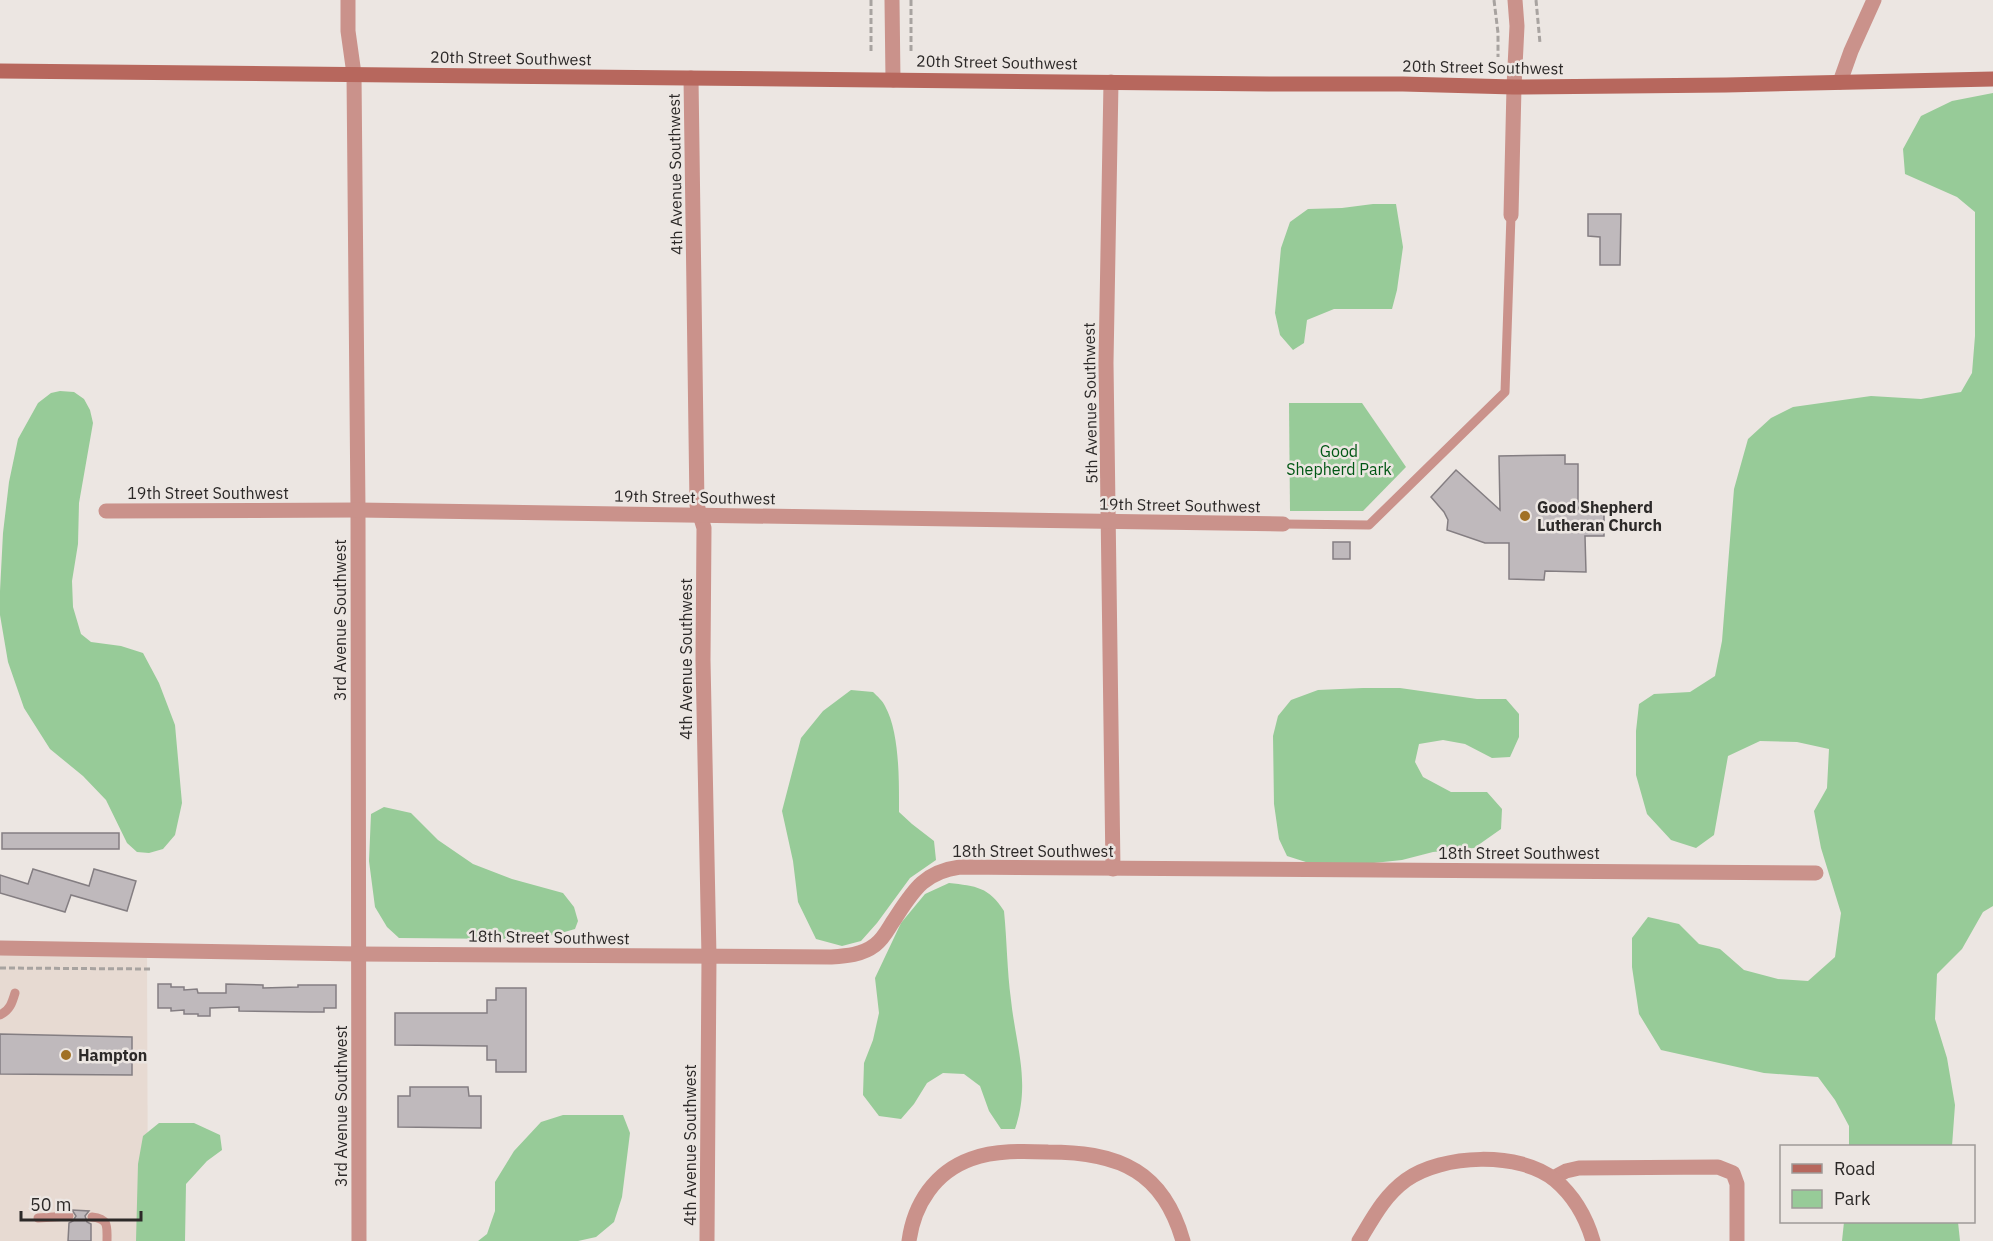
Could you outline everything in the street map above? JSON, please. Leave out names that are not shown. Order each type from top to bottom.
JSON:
[{"type":"street","name":"3rd Avenue Southwest","points":[[348,0],[348,32],[354,74],[358,510],[359,1241]]},
{"type":"street","points":[[892,0],[893,80]]},
{"type":"street","points":[[1511,215],[1517,26],[1515,0]]},
{"type":"street","points":[[1840,81],[1874,0]]},
{"type":"street","name":"20th Street Southwest","points":[[0,71],[1414,84],[1514,87],[1993,80]]},
{"type":"street","name":"4th Avenue Southwest","points":[[691,78],[697,505],[704,528],[703,660],[709,957],[707,1241]]},
{"type":"street","name":"5th Avenue Southwest","points":[[1111,81],[1106,363],[1110,522],[1113,869]]},
{"type":"street","name":"19th Street Southwest","points":[[106,511],[358,510],[1283,524]]},
{"type":"street","name":"18th Street Southwest","points":[[0,948],[359,954],[831,957],[851,955],[866,950],[884,936],[911,893],[932,874],[944,869],[976,866],[1113,869],[1816,873]]},
{"type":"street","points":[[909,1241],[911,1224],[919,1204],[927,1192],[949,1170],[972,1158],[997,1153],[1034,1152],[1074,1152],[1106,1158],[1136,1170],[1156,1188],[1170,1206],[1183,1241]]},
{"type":"street","points":[[1359,1241],[1382,1202],[1419,1172],[1448,1162],[1480,1159],[1514,1162],[1553,1178],[1572,1198],[1587,1223],[1593,1241]]},
{"type":"street","points":[[1553,1178],[1566,1171],[1579,1168],[1718,1167],[1733,1173],[1737,1184],[1737,1241]]},
{"type":"lane","points":[[1283,524],[1369,525],[1505,392],[1511,215]]},
{"type":"lane","points":[[0,1015],[7,1012],[12,1005],[15,993]]},
{"type":"lane","points":[[38,1218],[69,1216]]},
{"type":"lane","points":[[92,1217],[101,1218],[105,1222],[107,1241]]},
{"type":"path","points":[[871,0],[871,51]]},
{"type":"path","points":[[911,0],[911,51]]},
{"type":"path","points":[[1494,0],[1498,57]]},
{"type":"path","points":[[1536,0],[1540,43]]},
{"type":"path","points":[[0,968],[152,969]]},
{"type":"shaded area","points":[[0,948],[147,950],[148,1241],[0,1241]]},
{"type":"green space","points":[[1993,93],[1993,906],[1983,912],[1962,949],[1937,974],[1935,1019],[1947,1058],[1955,1105],[1952,1145],[1849,1145],[1849,1126],[1835,1100],[1818,1077],[1764,1073],[1661,1050],[1639,1014],[1632,967],[1632,938],[1648,917],[1679,924],[1699,944],[1720,949],[1744,970],[1778,979],[1808,981],[1835,957],[1841,913],[1821,848],[1814,811],[1827,788],[1829,749],[1797,742],[1760,741],[1728,756],[1714,835],[1696,848],[1671,840],[1647,814],[1636,775],[1636,731],[1639,704],[1654,694],[1690,692],[1715,676],[1722,641],[1734,489],[1748,439],[1771,418],[1793,407],[1871,396],[1921,399],[1961,392],[1972,373],[1975,336],[1975,212],[1957,197],[1905,174],[1903,149],[1921,116],[1952,101]]},
{"type":"green space","points":[[1396,204],[1403,247],[1392,309],[1334,309],[1307,320],[1304,343],[1293,350],[1280,335],[1275,313],[1281,248],[1290,222],[1308,209]]},
{"type":"green space","points":[[74,392],[84,399],[93,423],[79,503],[78,544],[72,581],[73,607],[81,634],[91,642],[121,646],[143,653],[159,683],[175,725],[182,803],[175,835],[163,849],[149,853],[137,852],[127,843],[106,800],[83,776],[50,749],[24,708],[8,662],[0,615],[0,591],[9,482],[18,439],[38,403],[51,393]]},
{"type":"green space","name":"Good Shepherd Park","points":[[1289,403],[1362,403],[1406,467],[1363,511],[1290,511]]},
{"type":"green space","points":[[1400,688],[1477,699],[1506,699],[1519,714],[1519,737],[1510,757],[1492,758],[1465,744],[1443,740],[1419,744],[1415,762],[1423,777],[1451,792],[1487,792],[1502,809],[1501,829],[1474,848],[1433,852],[1402,860],[1364,864],[1309,863],[1287,856],[1279,839],[1274,804],[1273,736],[1278,716],[1291,700],[1318,690]]},
{"type":"green space","points":[[851,690],[873,692],[884,704],[894,730],[896,743],[899,812],[934,841],[936,860],[910,878],[861,941],[842,946],[816,939],[798,902],[793,861],[782,811],[801,738],[823,711]]},
{"type":"green space","points":[[384,807],[411,813],[438,840],[473,864],[512,879],[563,893],[574,907],[578,921],[575,929],[554,935],[517,939],[399,938],[387,927],[375,907],[369,861],[371,814]]},
{"type":"green space","points":[[949,883],[967,885],[987,892],[1004,911],[1010,989],[1022,1080],[1020,1112],[1015,1129],[1001,1129],[989,1111],[980,1086],[964,1074],[943,1073],[927,1083],[901,1119],[879,1116],[863,1095],[864,1063],[873,1040],[879,1013],[875,978],[901,923],[925,894]]},
{"type":"green space","points":[[563,1115],[623,1115],[630,1133],[622,1197],[614,1222],[596,1237],[578,1241],[478,1241],[487,1234],[495,1211],[495,1182],[514,1151],[541,1122]]},
{"type":"green space","points":[[159,1123],[194,1123],[220,1135],[222,1150],[207,1161],[186,1184],[185,1241],[136,1241],[138,1164],[143,1136]]},
{"type":"green space","points":[[1844,1223],[1958,1223],[1960,1241],[1842,1241]]},
{"type":"building","points":[[1588,214],[1621,214],[1620,265],[1600,265],[1600,237],[1588,236]]},
{"type":"building","name":"Good Shepherd Lutheran Church","points":[[1565,455],[1565,464],[1578,464],[1578,511],[1604,511],[1604,536],[1585,536],[1586,572],[1545,571],[1544,580],[1509,579],[1509,543],[1485,543],[1447,530],[1448,520],[1431,497],[1456,470],[1500,510],[1499,456]]},
{"type":"building","points":[[1333,542],[1350,542],[1350,559],[1333,559]]},
{"type":"building","points":[[2,833],[119,833],[119,849],[2,849]]},
{"type":"building","points":[[33,869],[89,886],[94,869],[136,881],[127,911],[71,895],[65,912],[0,893],[0,875],[28,884]]},
{"type":"building","points":[[158,984],[184,987],[184,990],[197,989],[198,993],[226,993],[226,984],[263,985],[263,988],[336,985],[336,1008],[324,1008],[324,1012],[311,1012],[239,1011],[239,1007],[210,1008],[210,1016],[198,1016],[198,1014],[184,1014],[184,1010],[171,1011],[171,1008],[158,1008]]},
{"type":"building","points":[[496,988],[526,988],[526,1072],[496,1072],[496,1060],[487,1060],[487,1046],[395,1045],[395,1013],[487,1013],[487,1000],[496,1000]]},
{"type":"building","name":"Hampton","points":[[0,1034],[132,1037],[132,1075],[0,1074]]},
{"type":"building","points":[[410,1087],[468,1087],[469,1096],[481,1096],[481,1128],[398,1127],[398,1096],[410,1096]]},
{"type":"building","points":[[72,1210],[89,1211],[85,1216],[87,1222],[91,1224],[91,1241],[68,1241],[69,1223],[76,1216]]},
{"type":"place","name":"Good Shepherd Lutheran Church","points":[[1525,516]]},
{"type":"place","name":"Hampton","points":[[66,1055]]}]
